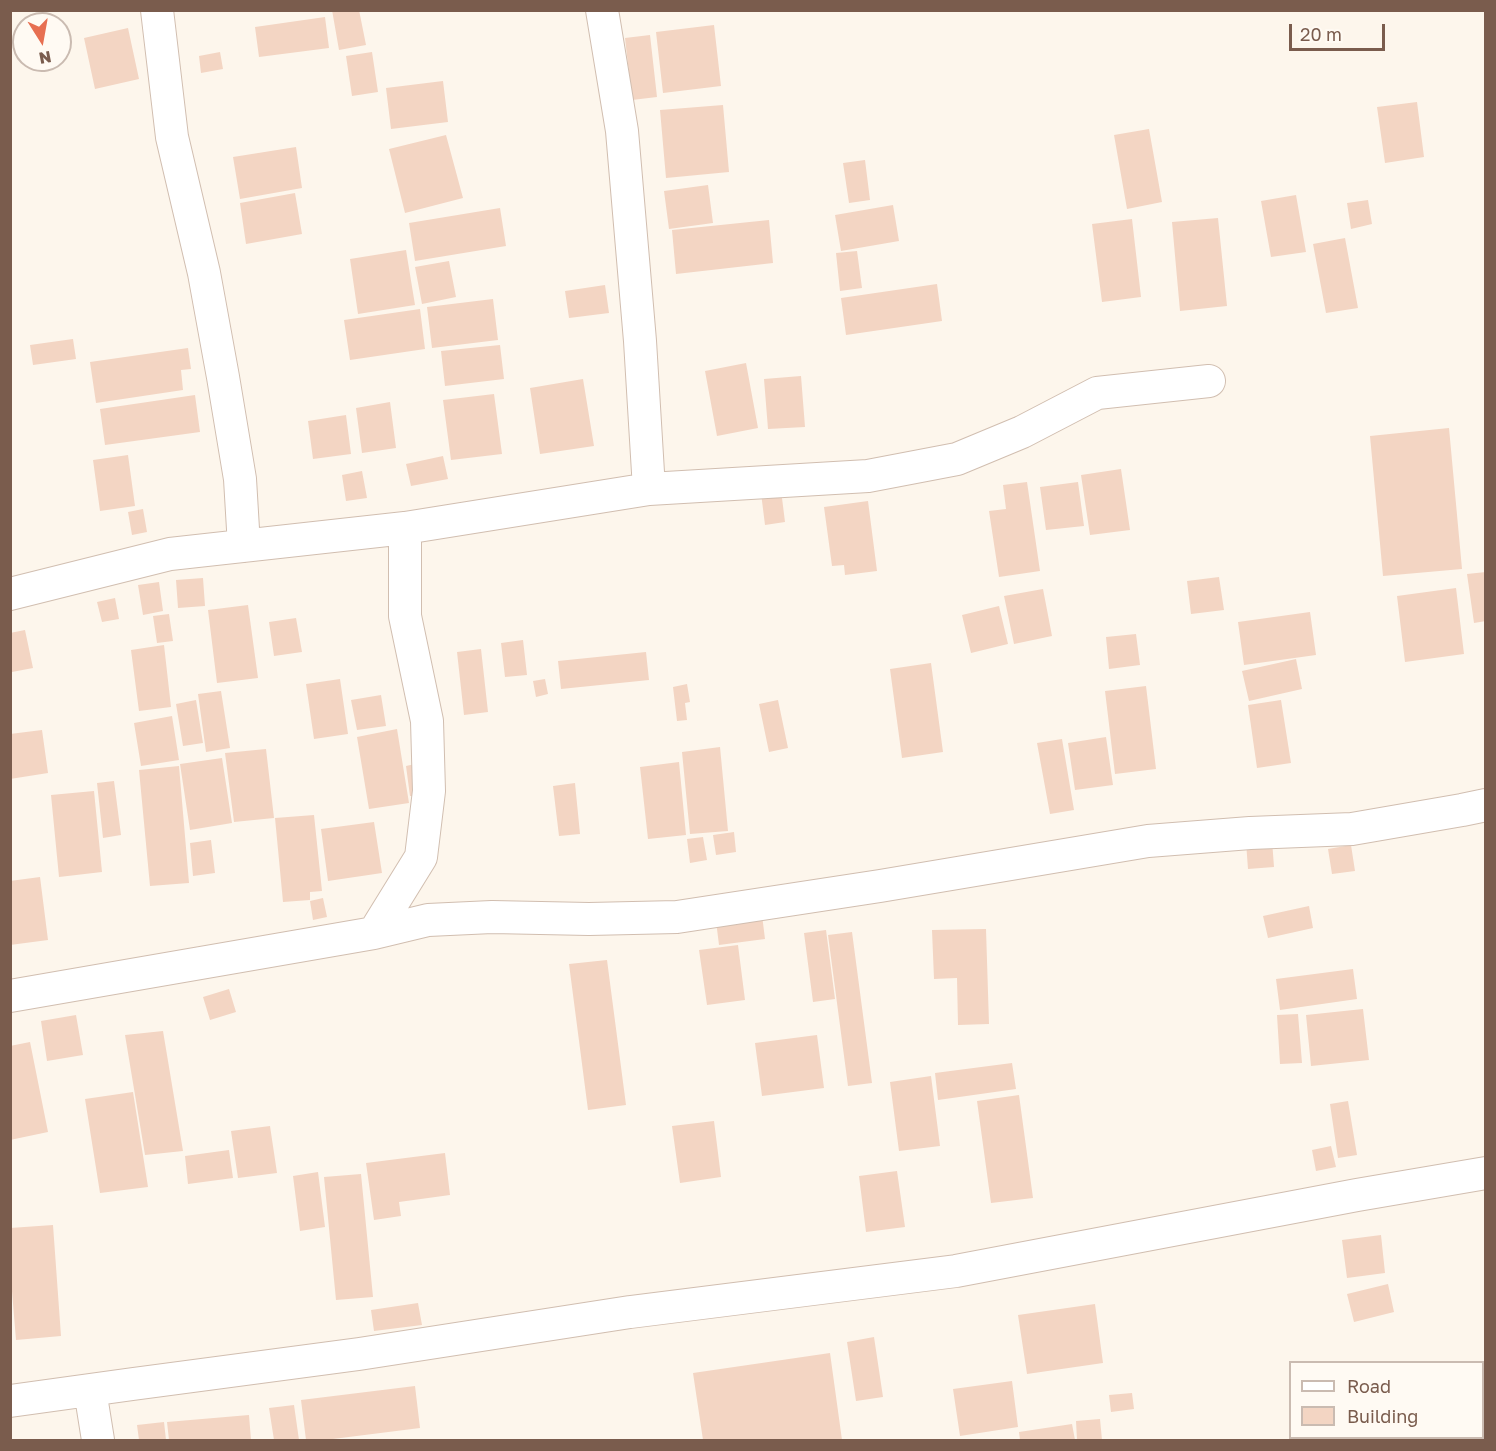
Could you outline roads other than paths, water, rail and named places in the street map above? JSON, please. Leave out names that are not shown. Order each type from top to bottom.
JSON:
[{"type":"street","points":[[157,10],[172,137],[204,273],[238,468],[244,546]]},
{"type":"street","points":[[602,10],[622,131],[640,342],[649,489]]},
{"type":"street","points":[[10,594],[170,554],[405,528],[649,489],[868,476],[957,459],[1023,432],[1097,393],[1209,381]]},
{"type":"street","points":[[374,933],[421,857],[429,791],[427,721],[405,616],[405,528]]},
{"type":"street","points":[[10,996],[374,933],[428,920],[492,917],[589,919],[677,917],[1148,841],[1251,833],[1352,829],[1485,805]]},
{"type":"street","points":[[10,1401],[360,1354],[630,1312],[956,1271],[1345,1197],[1485,1173]]},
{"type":"street","points":[[90,1390],[98,1440]]}]
